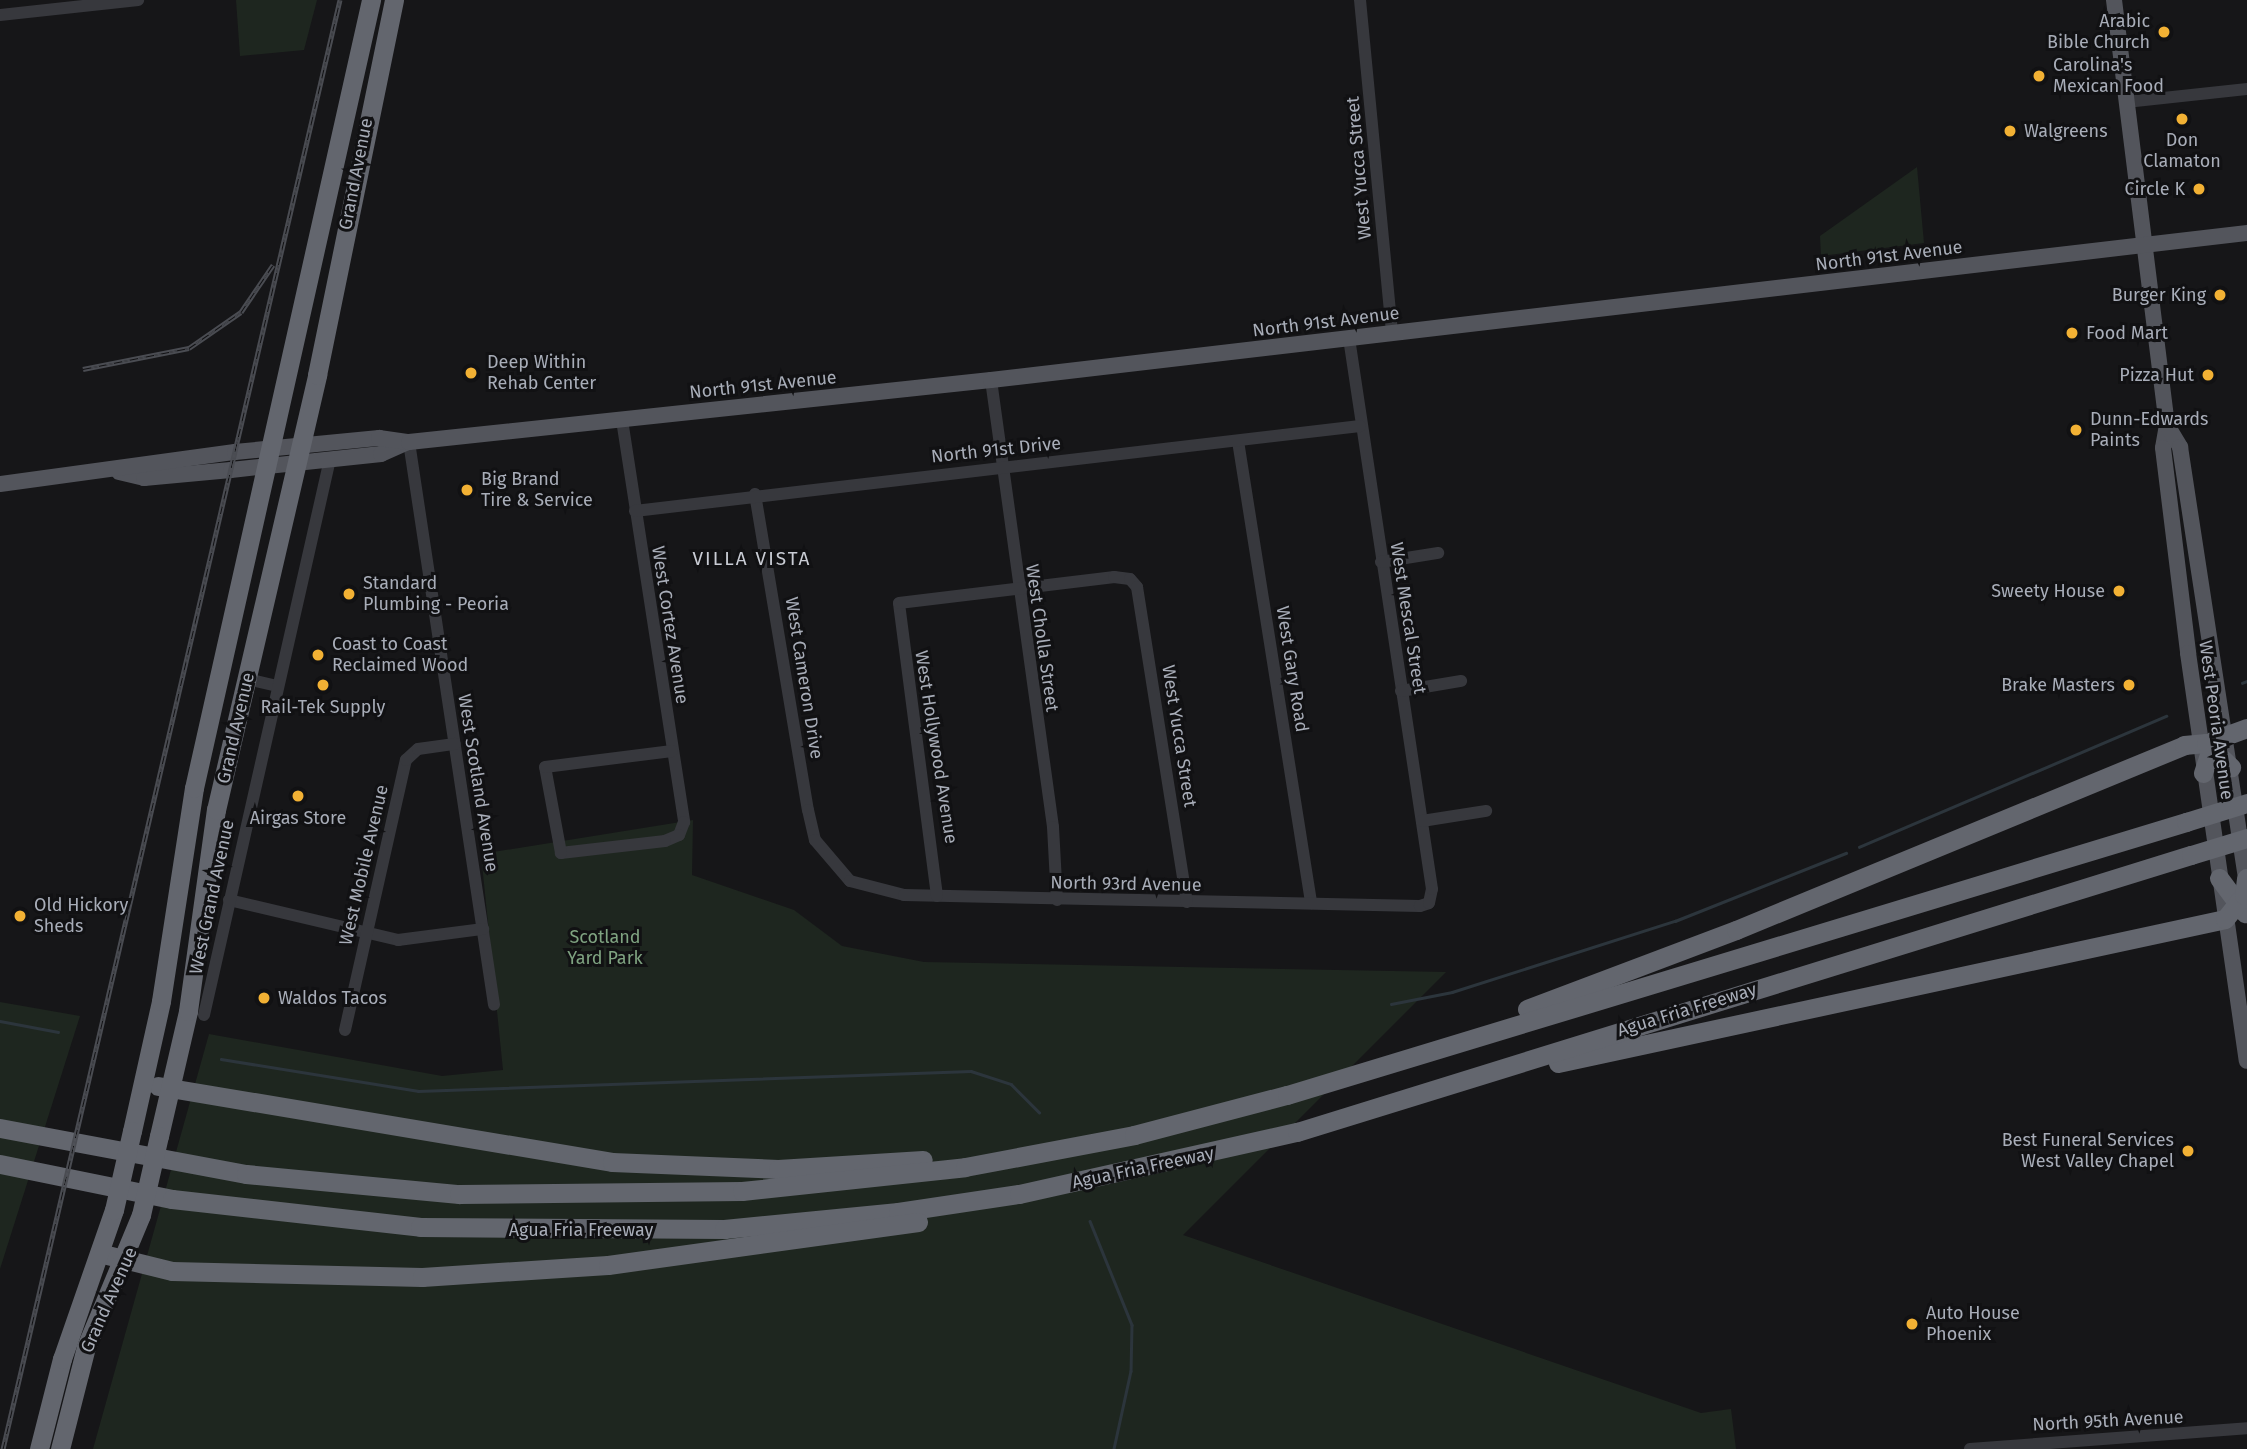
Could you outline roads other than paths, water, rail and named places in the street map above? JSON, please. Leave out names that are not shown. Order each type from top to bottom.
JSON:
[{"type":"highway","name":"Grand Avenue","points":[[60,1449],[59,1407],[103,1254],[132,1131],[196,778],[372,0]]},
{"type":"highway","name":"Grand Avenue","points":[[40,1449],[126,1264],[141,1215],[188,1010],[216,810],[298,454],[377,70],[394,0]]},
{"type":"highway","points":[[357,66],[377,70]]},
{"type":"highway","points":[[1287,1095],[1323,1072],[1601,984],[2247,728]]},
{"type":"highway","points":[[2212,740],[2231,767]]},
{"type":"highway","points":[[2203,773],[2212,740]]},
{"type":"highway","name":"Agua Fria Freeway","points":[[0,1128],[246,1174],[459,1194],[742,1191],[965,1167],[1108,1140],[1287,1095],[2247,803]]},
{"type":"highway","name":"Agua Fria Freeway","points":[[0,1164],[172,1199],[461,1229],[723,1229],[971,1200],[1297,1132],[2247,838]]},
{"type":"highway","points":[[2219,878],[2236,913]]},
{"type":"highway","points":[[2236,913],[2246,878]]},
{"type":"highway","points":[[1297,1132],[1338,1128],[1535,1068],[1684,1033],[2236,913]]},
{"type":"highway","points":[[142,1083],[612,1162],[778,1169],[921,1160],[965,1167]]},
{"type":"highway","points":[[103,1254],[126,1264],[317,1277],[546,1271],[866,1231],[931,1220],[971,1200]]},
{"type":"main road","name":"West Peoria Avenue","points":[[2114,0],[2167,425],[2163,448],[2175,547],[2212,740]]},
{"type":"main road","name":"North 91st Avenue","points":[[0,484],[119,472],[143,463],[270,457],[991,380],[2247,233]]},
{"type":"main road","name":"West Peoria Avenue","points":[[2167,425],[2180,446],[2208,625],[2212,740]]},
{"type":"main road","name":"North 91st Avenue","points":[[298,454],[330,459],[381,454],[409,442]]},
{"type":"main road","points":[[2175,547],[2188,556],[2208,625]]},
{"type":"main road","name":"West Peoria Avenue","points":[[2231,767],[2247,884]]},
{"type":"main road","name":"West Peoria Avenue","points":[[2203,773],[2219,878]]},
{"type":"main road","points":[[2236,913],[2247,1061]]},
{"type":"street","points":[[1,11],[138,0]]},
{"type":"street","name":"West Yucca Street","points":[[1360,0],[1392,333]]},
{"type":"street","points":[[2126,102],[2247,89]]},
{"type":"street","name":"West Mescal Street","points":[[1349,338],[1360,426],[1422,821],[1429,903]]},
{"type":"street","name":"West Cholla Street","points":[[991,380],[1016,589],[1053,827],[1057,900]]},
{"type":"street","name":"West Cortez Avenue","points":[[621,420],[684,822],[679,835],[561,853],[545,767],[672,751]]},
{"type":"street","name":"North 91st Drive","points":[[635,511],[755,494],[1360,426]]},
{"type":"street","name":"West Gary Road","points":[[1238,441],[1311,903]]},
{"type":"street","name":"West Scotland Avenue","points":[[409,442],[494,1005]]},
{"type":"street","name":"West Grand Avenue","points":[[205,1015],[330,459]]},
{"type":"street","name":"West Cameron Drive","points":[[755,494],[808,810],[830,864]]},
{"type":"street","points":[[1381,562],[1438,553]]},
{"type":"street","name":"West Yucca Street","points":[[1016,589],[1130,579],[1138,587],[1187,902]]},
{"type":"street","name":"West Hollywood Avenue","points":[[937,896],[899,603],[1016,589]]},
{"type":"street","points":[[247,679],[278,686]]},
{"type":"street","points":[[1401,691],[1461,681]]},
{"type":"street","name":"West Mobile Avenue","points":[[345,1030],[406,760],[418,749],[455,744]]},
{"type":"street","points":[[1422,821],[1486,811]]},
{"type":"street","name":"North 93rd Avenue","points":[[830,864],[850,881],[884,894],[1057,900],[1429,903]]},
{"type":"street","points":[[229,900],[398,940],[483,929]]},
{"type":"street","name":"North 95th Avenue","points":[[1970,1449],[2247,1429]]},
{"type":"waterway","points":[[2242,683],[2247,681]]},
{"type":"waterway","points":[[1859,847],[2166,716]]},
{"type":"waterway","points":[[1391,1004],[1452,992],[1675,921],[1846,853]]},
{"type":"waterway","points":[[0,1021],[58,1032]]},
{"type":"waterway","points":[[221,1059],[418,1091],[971,1071],[1011,1084],[1039,1112]]},
{"type":"waterway","points":[[1090,1221],[1132,1325],[1131,1371],[1114,1449]]},
{"type":"railway","points":[[3,1449],[340,0]]},
{"type":"railway","points":[[83,369],[189,348],[241,312],[273,265]]},
{"type":"place","name":"Arabic Bible Church","points":[[2164,32]]},
{"type":"place","name":"Carolina's Mexican Food","points":[[2039,76]]},
{"type":"place","name":"Don Clamaton","points":[[2182,119]]},
{"type":"place","name":"Walgreens","points":[[2010,131]]},
{"type":"place","name":"Circle K","points":[[2199,189]]},
{"type":"place","name":"Burger King","points":[[2220,295]]},
{"type":"place","name":"Food Mart","points":[[2072,333]]},
{"type":"place","name":"Deep Within Rehab Center","points":[[471,373]]},
{"type":"place","name":"Pizza Hut","points":[[2208,375]]},
{"type":"place","name":"Dunn-Edwards Paints","points":[[2076,430]]},
{"type":"place","name":"Big Brand Tire & Service","points":[[467,490]]},
{"type":"place","name":"Sweety House","points":[[2119,591]]},
{"type":"place","name":"Standard Plumbing - Peoria","points":[[349,594]]},
{"type":"place","name":"Coast to Coast Reclaimed Wood","points":[[318,655]]},
{"type":"place","name":"Rail-Tek Supply","points":[[323,685]]},
{"type":"place","name":"Brake Masters","points":[[2129,685]]},
{"type":"place","name":"Airgas Store","points":[[298,796]]},
{"type":"place","name":"Old Hickory Sheds","points":[[20,916]]},
{"type":"place","name":"Waldos Tacos","points":[[264,998]]},
{"type":"place","name":"Best Funeral Services West Valley Chapel","points":[[2188,1151]]},
{"type":"place","name":"Auto House Phoenix","points":[[1912,1324]]},
{"type":"district","name":"VILLA VISTA","points":[[752,559]]},
{"type":"park label","name":"Scotland Yard Park","points":[[605,948]]}]
